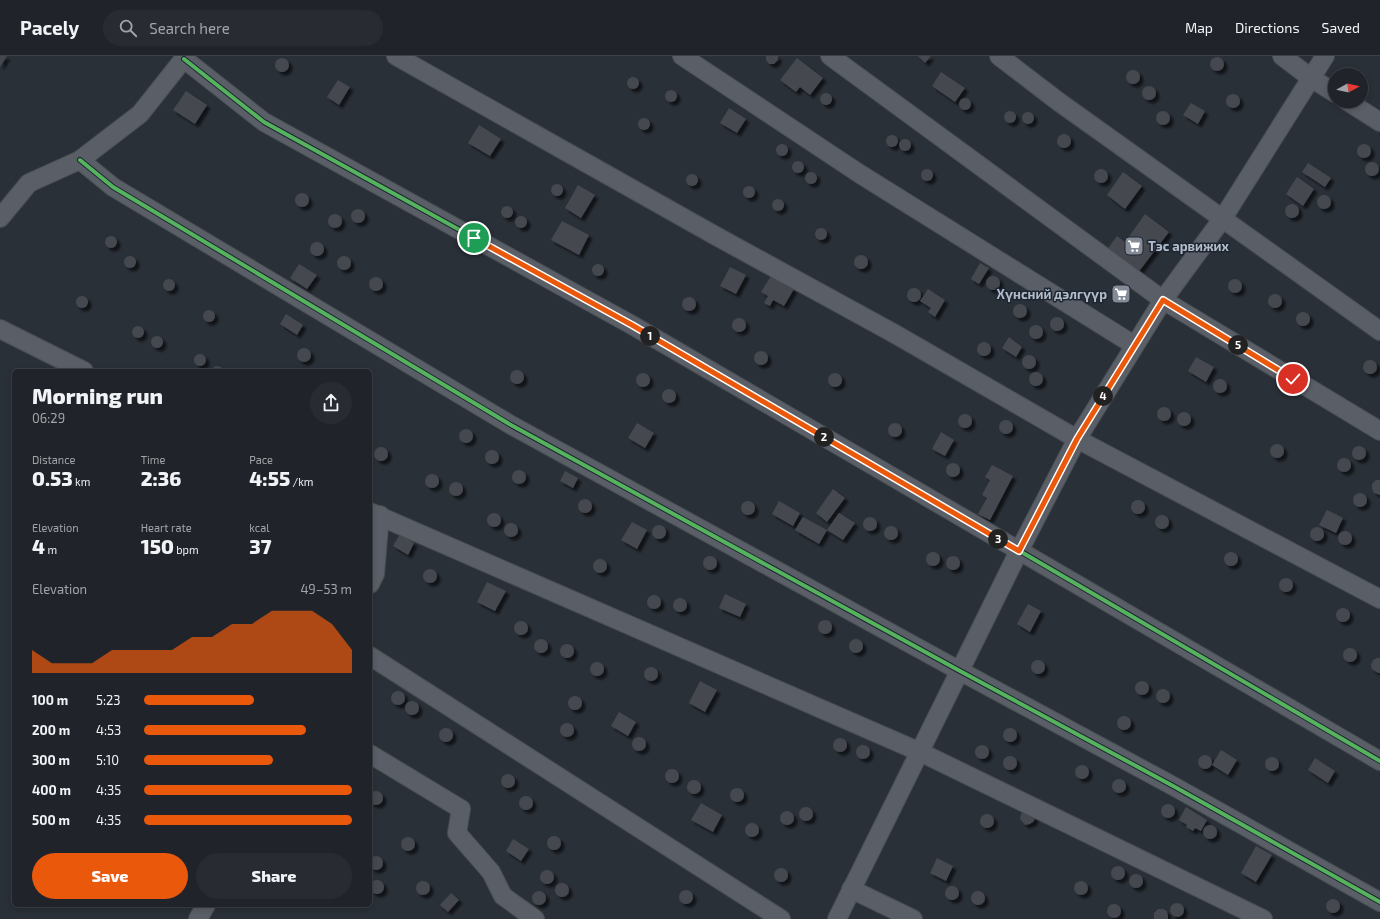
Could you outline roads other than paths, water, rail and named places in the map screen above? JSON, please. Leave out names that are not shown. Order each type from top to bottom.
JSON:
[{"type":"street","points":[[396,56],[716,236],[895,334],[1077,439],[1380,599]]},
{"type":"street","points":[[682,56],[860,174],[1134,345]]},
{"type":"street","points":[[830,56],[1163,300],[1380,432]]},
{"type":"street","points":[[999,56],[1059,102],[1380,331]]},
{"type":"street","points":[[1282,56],[1328,89]]},
{"type":"street","points":[[836,919],[1019,551],[1077,439],[1163,300],[1223,218],[1326,56]]},
{"type":"street","points":[[0,218],[29,183],[80,160],[140,114],[185,57],[264,122],[632,325],[1380,761]]},
{"type":"street","points":[[1359,108],[1380,122]]},
{"type":"street","points":[[80,160],[113,187],[511,425],[1168,783],[1380,902]]},
{"type":"street","points":[[0,328],[80,369]]},
{"type":"street","points":[[372,580],[375,574],[375,514],[920,752],[1263,919]]},
{"type":"street","points":[[372,657],[781,919]]},
{"type":"street","points":[[372,755],[461,809],[457,834],[492,872],[503,896],[535,919]]},
{"type":"street","points":[[851,889],[913,919]]},
{"type":"street","points":[[198,919],[205,907]]},
{"type":"place","name":"Тэс арвижих","points":[[1134,246]]},
{"type":"place","name":"Хүнсний дэлгүүр","points":[[1121,294]]}]
